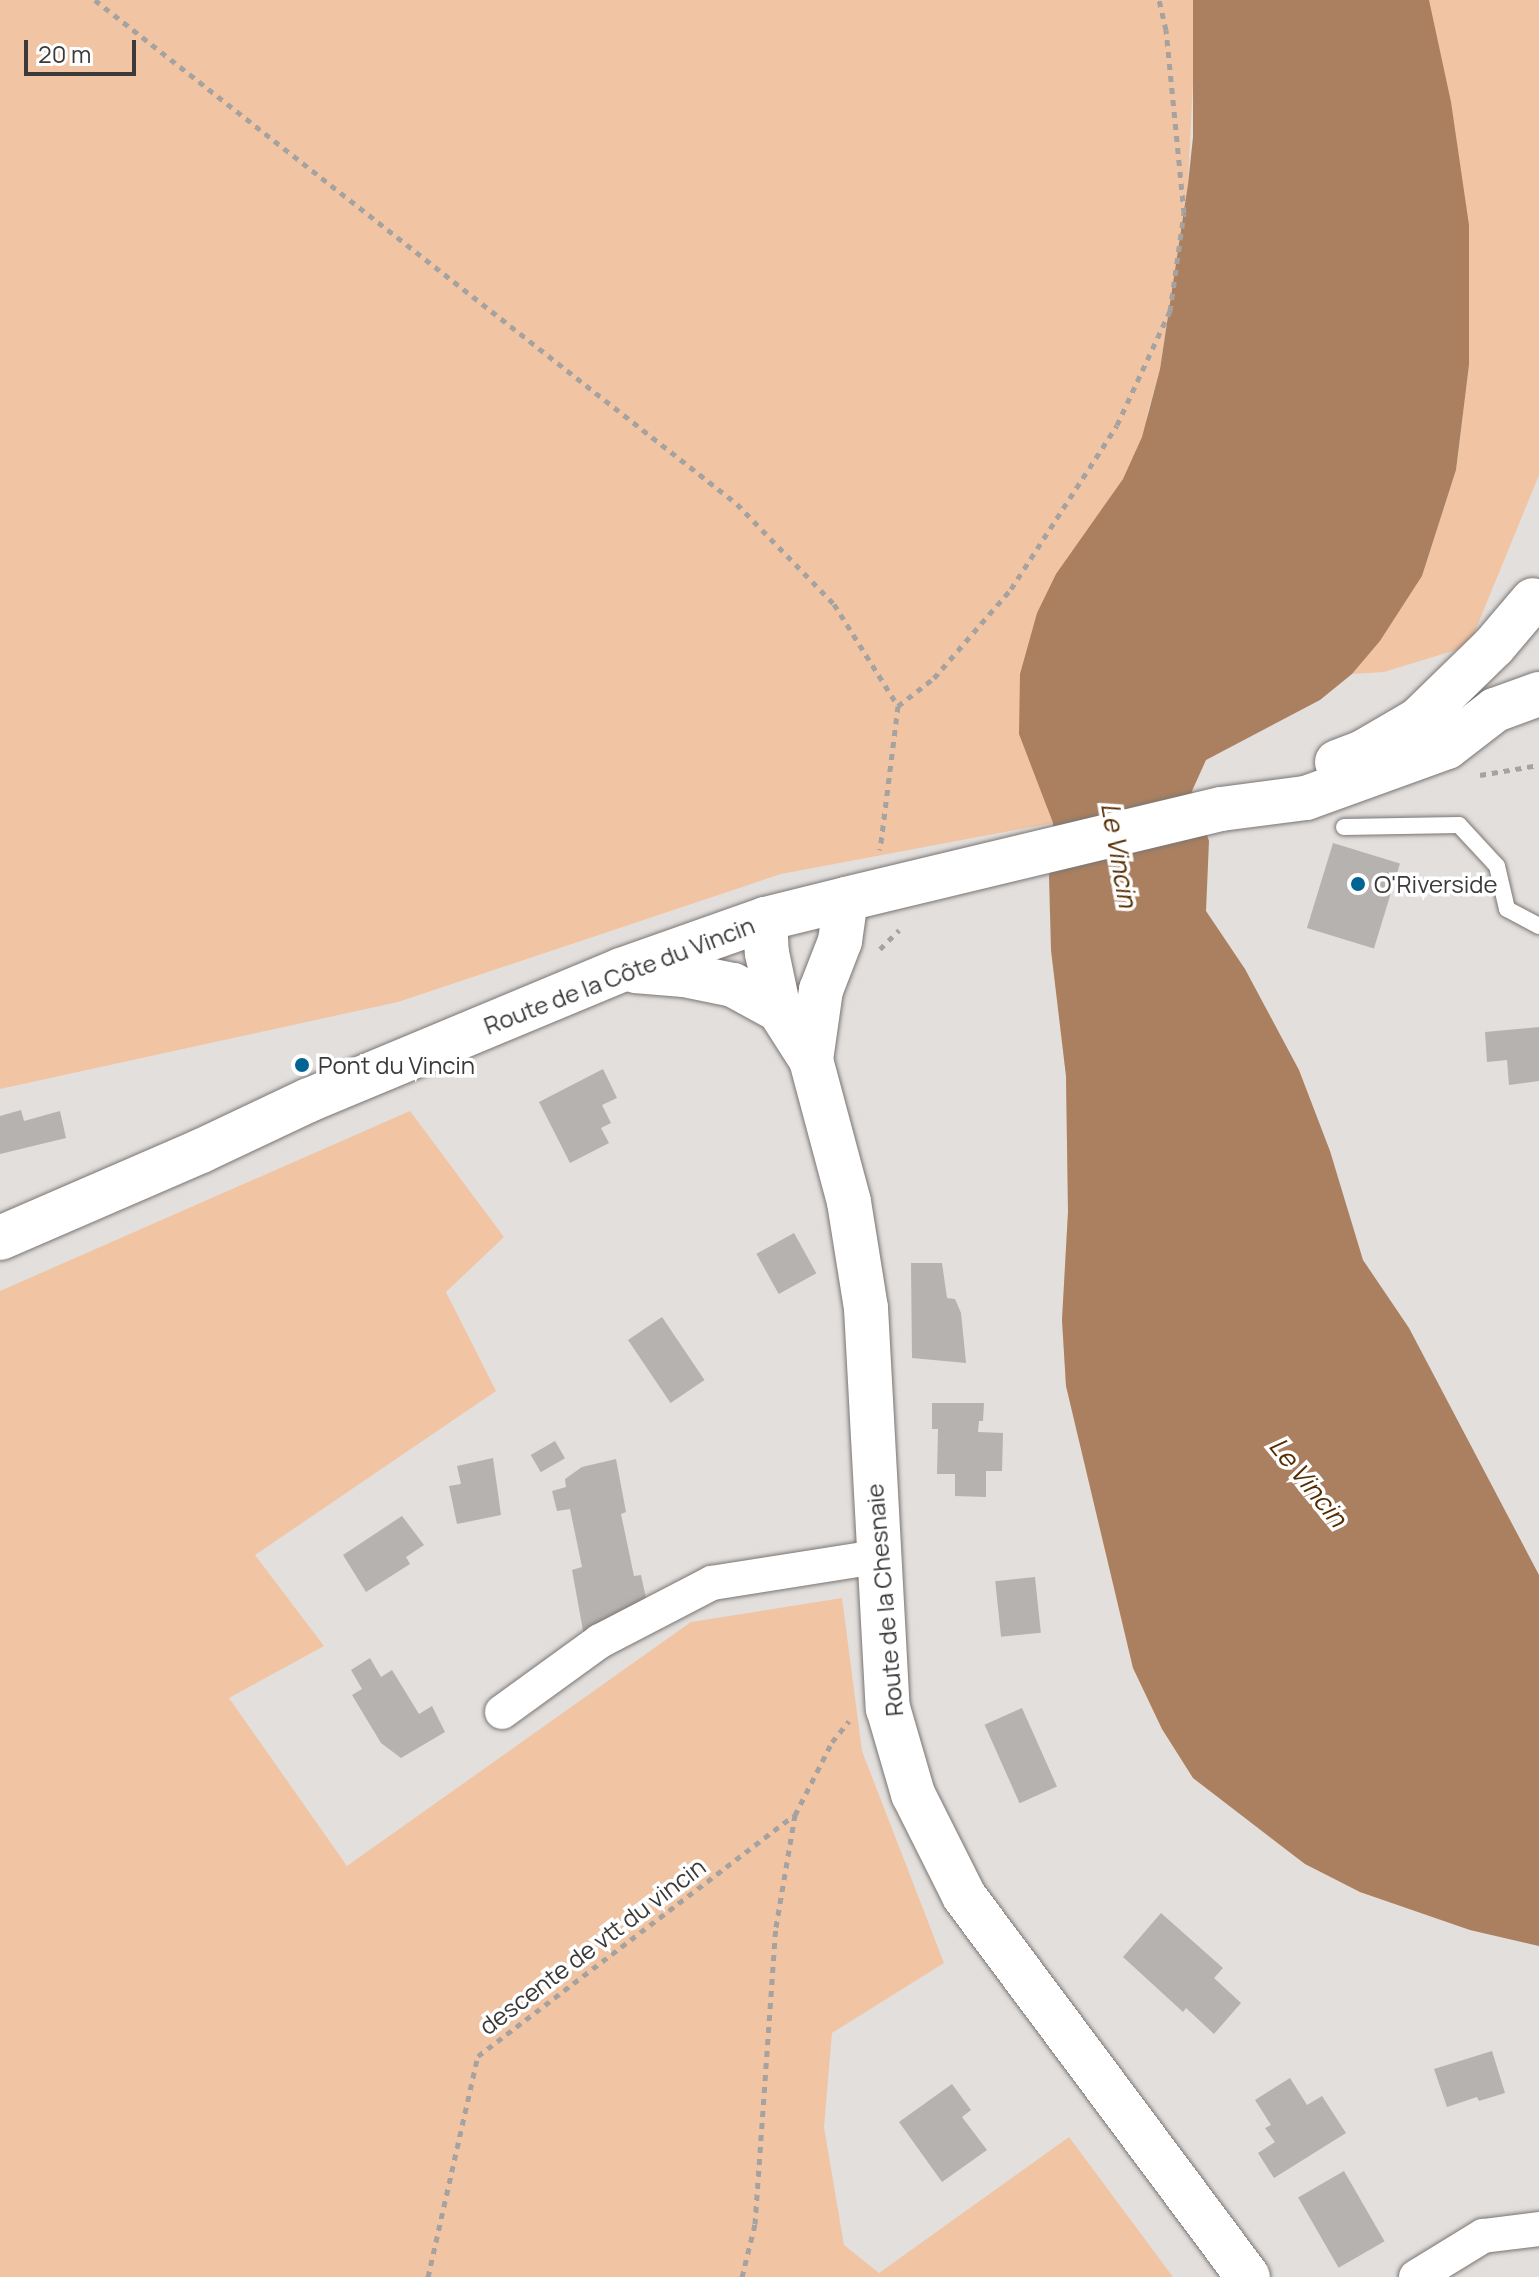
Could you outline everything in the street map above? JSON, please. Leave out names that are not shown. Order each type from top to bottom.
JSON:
[{"type":"main road","name":"Route de la Côte du Vincin","points":[[1221,809],[1363,752],[1418,720],[1537,603]]},
{"type":"main road","name":"Route de la Côte du Vincin","points":[[0,1238],[201,1151],[309,1100],[621,970],[765,919],[1015,856],[1221,809],[1306,798],[1447,747],[1495,710],[1539,694]]},
{"type":"main road","name":"Route de la Chesnaie","points":[[811,1060],[821,990],[840,941],[863,895]]},
{"type":"main road","name":"Route de la Chesnaie","points":[[765,919],[767,953],[779,1010],[811,1060],[849,1202],[866,1308],[877,1557],[888,1708],[913,1794],[964,1896],[1248,2277]]},
{"type":"main road","name":"Route de la Chesnaie","points":[[621,970],[684,975],[733,985],[779,1010]]},
{"type":"street","points":[[502,1712],[600,1641],[712,1583],[877,1557]]},
{"type":"street","points":[[1416,2277],[1483,2236],[1539,2229]]},
{"type":"lane","points":[[1344,827],[1459,825],[1497,866],[1507,909],[1539,926]]},
{"type":"path","points":[[95,0],[737,504],[834,604],[898,706],[882,812],[863,895]]},
{"type":"path","points":[[898,706],[934,678],[1011,589],[1117,425],[1170,311],[1184,213],[1166,30],[1159,0]]},
{"type":"path","points":[[742,2277],[755,2224],[776,1927],[795,1815],[832,1742],[886,1676]]},
{"type":"path","name":"descente de vtt du vincin","points":[[428,2277],[478,2056],[795,1815]]},
{"type":"shaded area","points":[[0,0],[1539,0],[1539,475],[1469,646],[1384,672],[1352,674],[1380,641],[1422,576],[1456,470],[1469,365],[1469,225],[1172,737],[1169,895],[1539,1946],[1470,1930],[1360,1892],[1305,1864],[1193,1778],[1162,1729],[1133,1668],[1066,1386],[1062,1320],[1068,1212],[1066,1076],[1051,950],[1054,808],[1047,808],[1053,823],[781,874],[398,1002],[0,1089]],"holes":[[[1194,61],[1196,304],[1146,419],[1160,369],[1188,184]]]},
{"type":"shaded area","points":[[410,1111],[504,1237],[446,1292],[496,1391],[255,1555],[324,1646],[229,1698],[347,1866],[691,1622],[842,1598],[862,1751],[944,1963],[832,2033],[824,2127],[844,2245],[879,2273],[1069,2137],[1173,2277],[0,2277],[0,1291]]},
{"type":"water","name":"Le Vincin","points":[[1193,0],[1429,0],[1451,102],[1469,225],[1469,365],[1456,470],[1422,576],[1380,641],[1352,674],[1320,700],[1206,760],[1192,791],[1209,841],[1206,911],[1245,969],[1299,1070],[1330,1151],[1363,1260],[1409,1328],[1539,1575],[1539,1946],[1470,1930],[1360,1892],[1305,1864],[1193,1778],[1162,1729],[1133,1668],[1066,1386],[1062,1320],[1068,1212],[1066,1076],[1051,950],[1049,877],[1053,823],[1019,734],[1020,674],[1037,613],[1056,574],[1123,479],[1142,437],[1160,369],[1193,137]]},
{"type":"building","name":"O'Riverside","points":[[1333,843],[1400,863],[1374,949],[1307,928]]},
{"type":"building","points":[[1539,1027],[1539,1081],[1509,1085],[1507,1060],[1487,1062],[1485,1032]]},
{"type":"building","points":[[603,1069],[617,1098],[602,1105],[611,1123],[601,1128],[609,1143],[570,1163],[539,1102]]},
{"type":"building","points":[[21,1110],[24,1121],[60,1111],[66,1138],[0,1154],[0,1116]]},
{"type":"building","points":[[794,1233],[816,1273],[779,1294],[756,1254]]},
{"type":"building","points":[[911,1263],[942,1263],[947,1298],[955,1299],[961,1313],[966,1363],[912,1358]]},
{"type":"building","points":[[662,1317],[704,1380],[671,1403],[628,1340]]},
{"type":"building","points":[[932,1403],[984,1403],[983,1421],[979,1421],[978,1432],[1003,1433],[1002,1471],[986,1471],[986,1497],[955,1496],[955,1474],[937,1474],[938,1429],[932,1429]]},
{"type":"building","points":[[555,1441],[565,1458],[541,1472],[531,1455]]},
{"type":"building","points":[[493,1458],[501,1515],[457,1524],[449,1486],[461,1484],[457,1466]]},
{"type":"building","points":[[616,1459],[626,1512],[621,1514],[634,1576],[641,1575],[648,1607],[584,1636],[572,1570],[582,1567],[570,1509],[557,1511],[552,1491],[566,1487],[565,1479],[582,1467]]},
{"type":"building","points":[[402,1516],[424,1545],[406,1557],[410,1564],[366,1592],[343,1555]]},
{"type":"building","points":[[1035,1577],[1041,1633],[1001,1637],[995,1581]]},
{"type":"building","points":[[370,1658],[381,1677],[392,1670],[419,1714],[432,1706],[445,1732],[401,1758],[381,1743],[352,1695],[362,1689],[351,1670]]},
{"type":"building","points":[[1022,1708],[1057,1787],[1020,1803],[985,1725]]},
{"type":"building","points":[[1161,1913],[1223,1968],[1214,1978],[1241,2003],[1214,2034],[1186,2008],[1183,2012],[1123,1957]]},
{"type":"building","points":[[1492,2051],[1505,2093],[1479,2101],[1477,2097],[1447,2107],[1434,2069]]},
{"type":"building","points":[[1290,2078],[1307,2105],[1322,2096],[1346,2133],[1274,2178],[1258,2153],[1275,2142],[1265,2128],[1271,2125],[1255,2100]]},
{"type":"building","points":[[952,2084],[971,2110],[962,2117],[987,2150],[942,2182],[899,2122]]},
{"type":"building","points":[[1344,2171],[1384,2241],[1339,2268],[1298,2198]]},
{"type":"place","name":"O'Riverside","points":[[1358,884]]},
{"type":"place","name":"Pont du Vincin","points":[[302,1065]]}]
